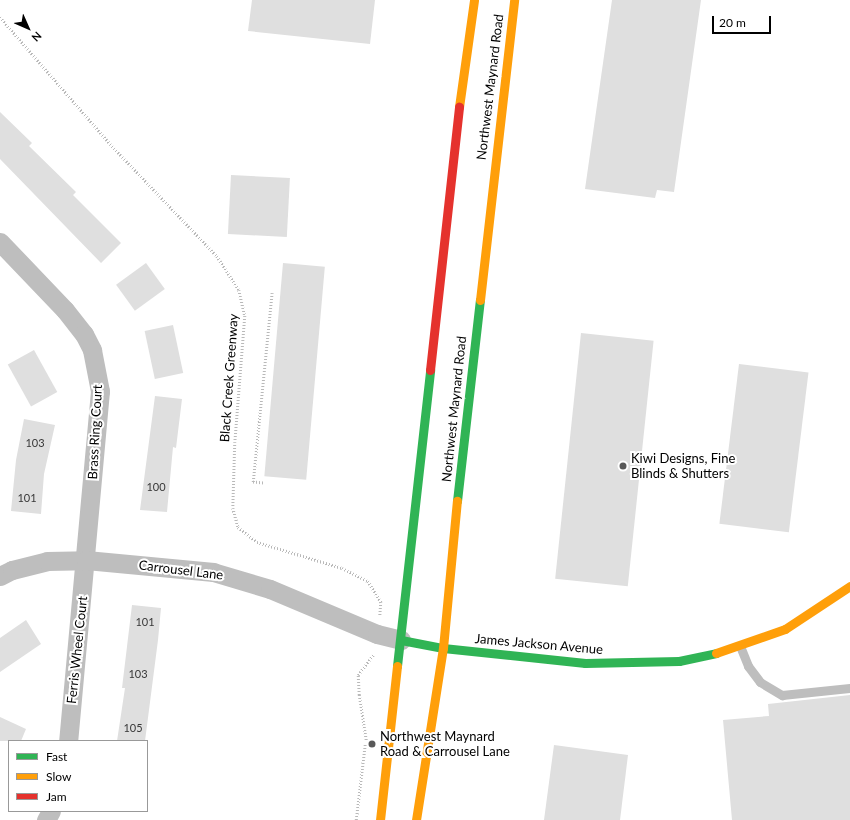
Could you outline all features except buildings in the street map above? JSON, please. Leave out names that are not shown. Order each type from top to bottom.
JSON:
[{"type":"main road","name":"Northwest Maynard Road","points":[[380,820],[463,76],[474,0]]},
{"type":"main road","name":"Northwest Maynard Road","points":[[416,820],[443,648],[463,445],[514,0]]},
{"type":"main road","name":"James Jackson Avenue","points":[[401,640],[443,648],[585,663],[679,661],[740,646],[785,629],[814,612],[850,586]]},
{"type":"street","name":"Brass Ring Court","points":[[0,242],[65,310],[84,334],[96,367],[100,391],[86,560]]},
{"type":"street","name":"Carrousel Lane","points":[[0,576],[12,570],[47,561],[86,560],[213,572],[270,589],[377,634],[401,640]]},
{"type":"street","name":"Ferris Wheel Court","points":[[68,740],[86,560]]},
{"type":"lane","points":[[740,646],[748,666],[760,682],[782,695],[850,688]]},
{"type":"path","name":"Black Creek Greenway","points":[[0,17],[114,148],[217,256],[239,290],[245,316],[235,442],[232,508],[238,527],[257,542],[342,568],[368,581],[378,595]]},
{"type":"path","points":[[263,482],[253,482],[272,293]]},
{"type":"path","points":[[356,820],[366,738],[358,695],[358,674],[369,658]]},
{"type":"traffic: fast","points":[[457,501],[480,300]]},
{"type":"traffic: fast","points":[[397,666],[430,370]]},
{"type":"traffic: fast","points":[[401,640],[443,648],[585,663],[679,661],[716,653]]},
{"type":"traffic: slow","points":[[459,107],[474,0]]},
{"type":"traffic: slow","points":[[480,300],[514,0]]},
{"type":"traffic: slow","points":[[416,820],[443,648],[457,501]]},
{"type":"traffic: slow","points":[[716,653],[785,629],[850,586]]},
{"type":"traffic: slow","points":[[380,820],[397,666]]},
{"type":"traffic: jam","points":[[430,370],[459,107]]},
{"type":"place","name":"Kiwi Designs, Fine Blinds & Shutters","points":[[623,466]]},
{"type":"place","name":"Northwest Maynard Road & Carrousel Lane","points":[[372,744]]}]
